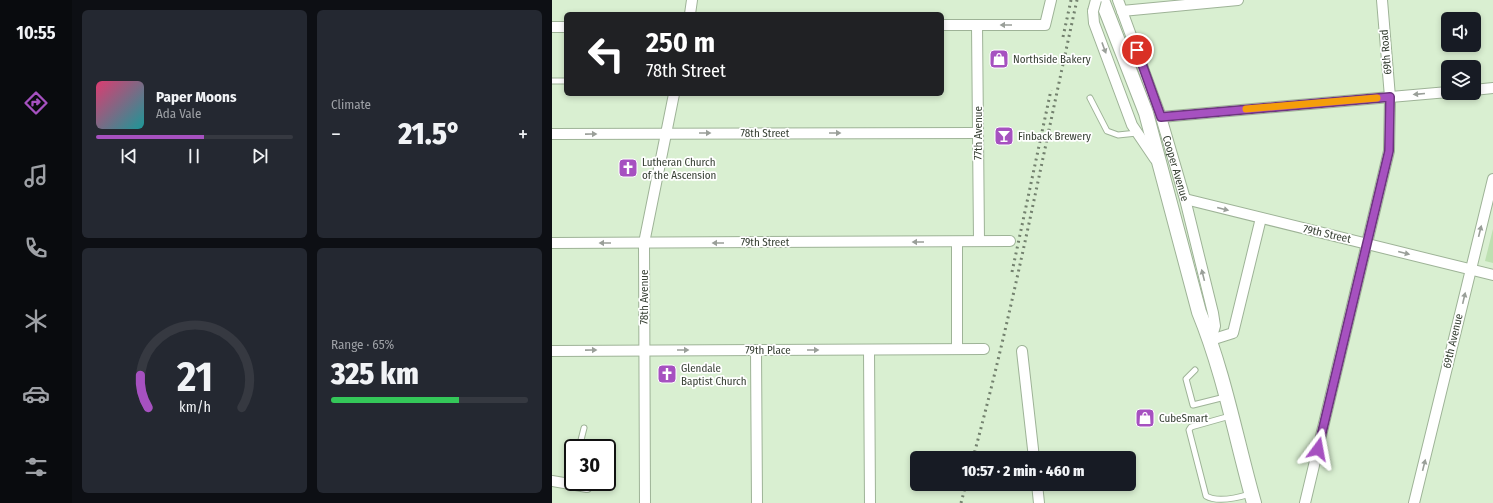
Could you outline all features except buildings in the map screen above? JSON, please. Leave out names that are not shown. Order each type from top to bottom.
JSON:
[{"type":"main road","name":"Cooper Avenue","points":[[1098,6],[1146,113],[1199,312],[1210,340],[1253,498]]},
{"type":"street","points":[[690,12],[692,0]]},
{"type":"street","points":[[944,25],[1045,26],[1051,0]]},
{"type":"street","name":"Cooper Avenue","points":[[1096,0],[1098,6],[1094,23],[1130,122],[1161,166]]},
{"type":"street","name":"Cooper Avenue","points":[[1118,0],[1161,117],[1185,199],[1213,313],[1215,326],[1210,340]]},
{"type":"street","points":[[1122,11],[1238,0]]},
{"type":"street","name":"69th Road","points":[[1305,503],[1389,151],[1390,97],[1382,0]]},
{"type":"street","name":"77th Avenue","points":[[977,25],[979,241]]},
{"type":"street","points":[[552,28],[564,27]]},
{"type":"street","points":[[1481,89],[1493,88]]},
{"type":"street","points":[[1161,117],[1441,93]]},
{"type":"street","name":"78th Avenue","points":[[645,503],[644,243],[674,96]]},
{"type":"street","name":"78th Street","points":[[552,134],[978,133]]},
{"type":"street","name":"69th Avenue","points":[[1414,503],[1493,179]]},
{"type":"street","name":"79th Street","points":[[1185,199],[1493,275]]},
{"type":"street","points":[[1210,340],[1233,333],[1261,218]]},
{"type":"street","name":"79th Street","points":[[552,244],[1010,241]]},
{"type":"street","points":[[957,242],[958,349]]},
{"type":"street","name":"79th Place","points":[[552,350],[984,349]]},
{"type":"street","points":[[756,350],[757,503]]},
{"type":"street","points":[[869,350],[870,503]]},
{"type":"street","points":[[1022,351],[1033,451]]},
{"type":"street","points":[[552,481],[564,483]]},
{"type":"street","points":[[1038,491],[1039,503]]},
{"type":"lane","points":[[552,81],[564,81]]},
{"type":"lane","points":[[1090,98],[1107,131],[1118,135],[1137,133]]},
{"type":"lane","points":[[1195,370],[1186,379],[1193,404],[1226,397]]},
{"type":"lane","points":[[1231,416],[1191,427],[1189,430],[1206,496],[1216,500],[1253,498]]},
{"type":"lane","points":[[581,439],[584,428]]},
{"type":"green space","points":[[1493,229],[1493,263],[1485,261]]},
{"type":"railway","points":[[1063,37],[1071,0]]},
{"type":"railway","points":[[975,451],[1015,287],[1077,0]]},
{"type":"railway","points":[[1012,272],[1051,90]]},
{"type":"railway","points":[[961,503],[964,491]]},
{"type":"slow traffic","points":[[1246,109],[1377,98]]},
{"type":"place","name":"Northside Bakery","points":[[999,59]]},
{"type":"place","name":"Finback Brewery","points":[[1004,136]]},
{"type":"place","name":"Lutheran Church of the Ascension","points":[[628,168]]},
{"type":"place","name":"Glendale Baptist Church","points":[[667,374]]},
{"type":"place","name":"CubeSmart","points":[[1145,418]]},
{"type":"route","points":[[1137,50],[1161,117],[1390,97],[1389,151],[1318,449]]}]
